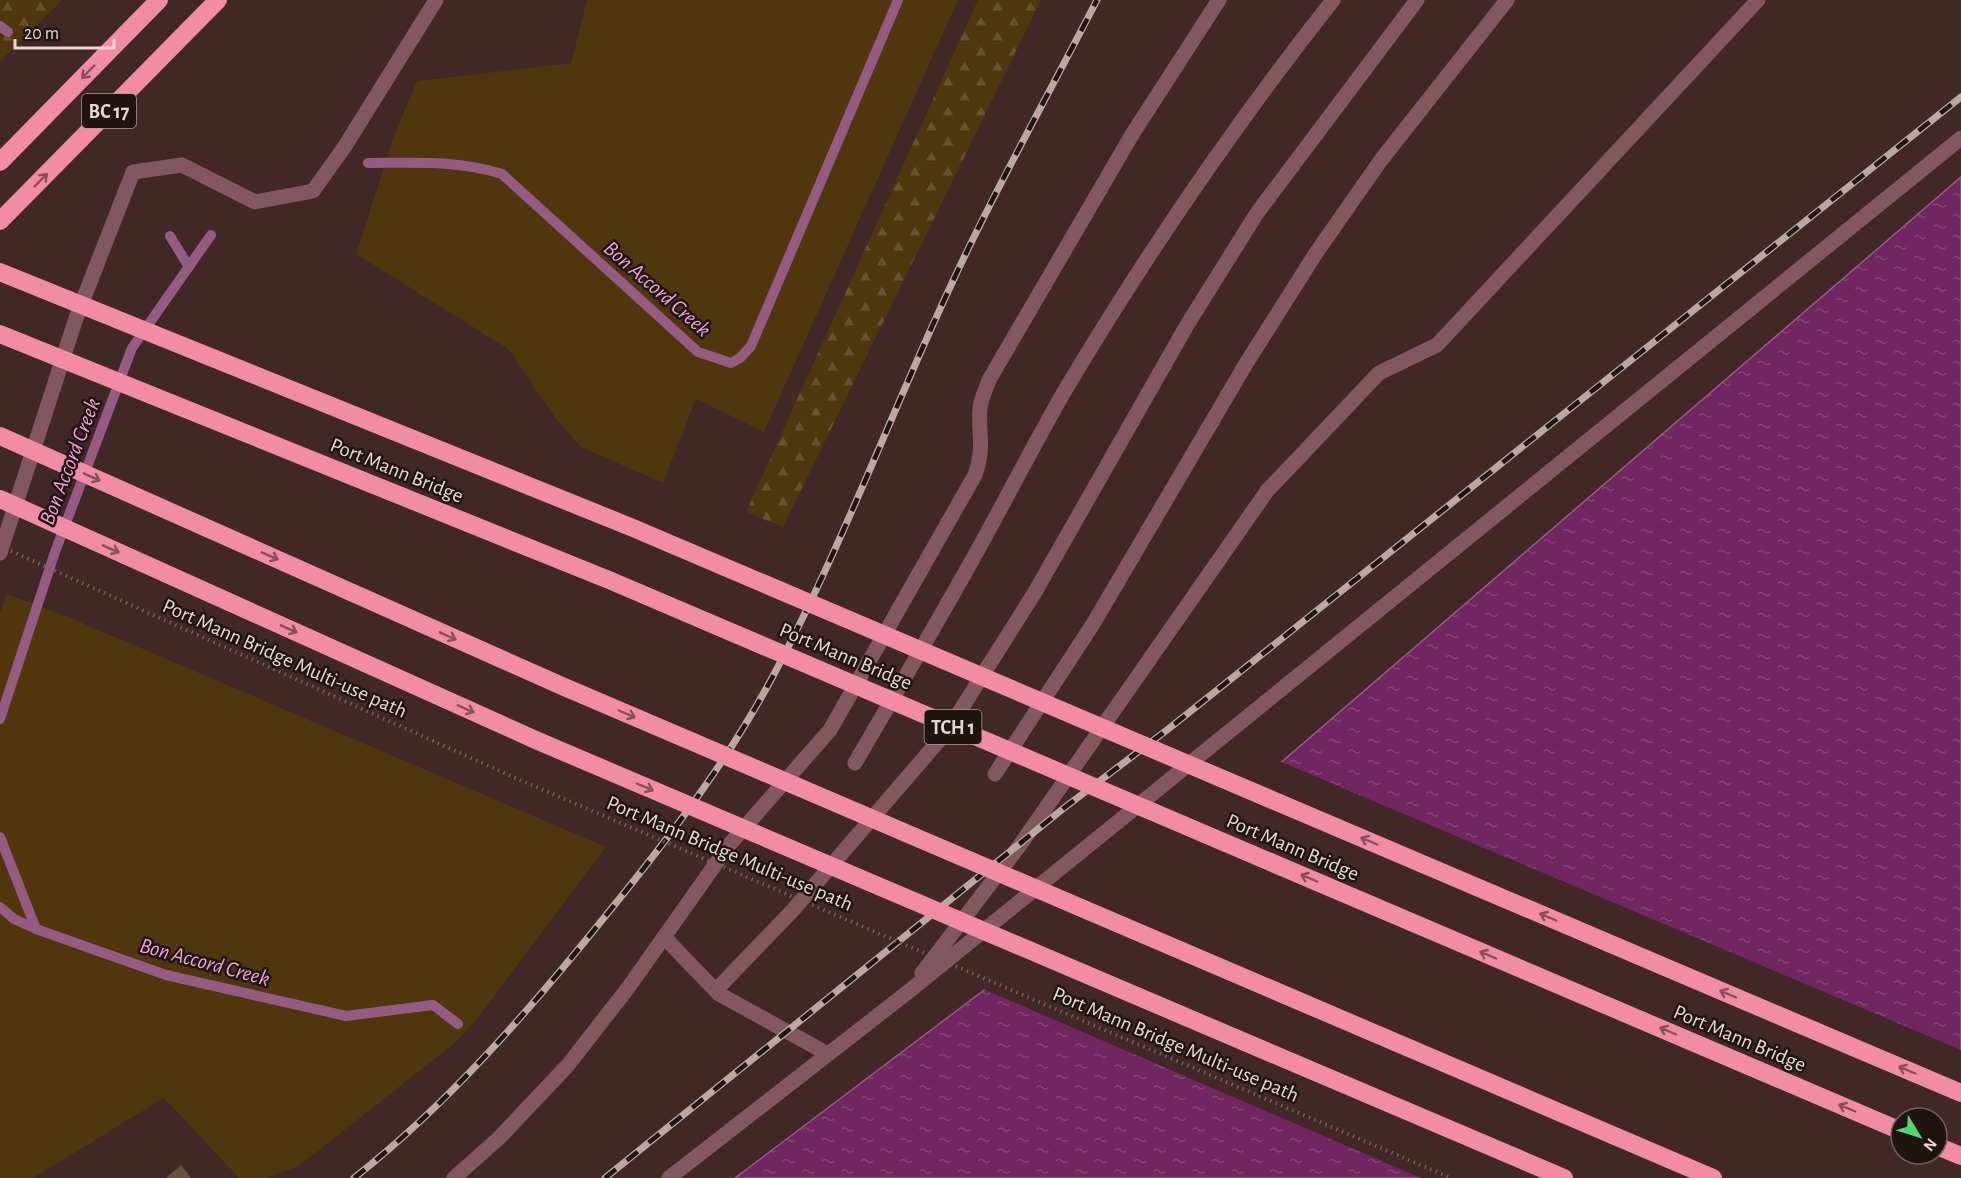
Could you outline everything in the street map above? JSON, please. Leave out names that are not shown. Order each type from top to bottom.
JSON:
[{"type":"highway","name":"BC 17","points":[[0,162],[159,0]]},
{"type":"highway","name":"BC 17","points":[[0,221],[218,0]]},
{"type":"highway","points":[[0,272],[633,528],[1961,1093]]},
{"type":"highway","name":"Port Mann Bridge","points":[[0,334],[609,580],[1889,1126]]},
{"type":"highway","points":[[0,436],[562,686],[1713,1178]]},
{"type":"highway","points":[[0,499],[538,741],[1564,1178]]},
{"type":"lane","points":[[0,553],[76,318],[134,172],[182,165],[255,202],[313,191],[345,146],[436,0]]},
{"type":"lane","points":[[454,1178],[499,1138],[568,1065],[664,937],[729,845],[830,730],[975,475],[982,454],[979,431],[981,405],[989,380],[1133,133],[1219,0]]},
{"type":"lane","points":[[855,763],[973,558],[1064,392],[1202,177],[1270,80],[1333,0]]},
{"type":"lane","points":[[716,990],[793,910],[948,730],[1035,592],[1169,356],[1257,213],[1417,0]]},
{"type":"lane","points":[[996,774],[1093,624],[1247,362],[1316,254],[1381,160],[1507,0]]},
{"type":"lane","points":[[908,992],[1020,845],[1267,491],[1379,373],[1437,345],[1758,0]]},
{"type":"lane","points":[[669,1178],[908,992],[1961,138]]},
{"type":"lane","points":[[664,937],[716,990],[828,1054]]},
{"type":"path","name":"Port Mann Bridge Multi-use path","points":[[0,546],[520,780],[1451,1178]]},
{"type":"green space","points":[[0,0],[62,0],[0,61]]},
{"type":"green space","points":[[587,0],[958,0],[764,432],[696,399],[663,483],[581,447],[557,420],[508,349],[356,254],[395,133],[417,81],[571,63]]},
{"type":"green space","points":[[978,0],[1041,0],[783,527],[746,512]]},
{"type":"green space","points":[[7,594],[68,617],[606,847],[475,1021],[456,1042],[299,1166],[266,1178],[239,1178],[164,1098],[33,1178],[0,1178],[0,613]]},
{"type":"water","points":[[1961,177],[1961,1178],[735,1178],[1249,790]]},
{"type":"pier","points":[[1279,761],[1961,1050],[1961,1178],[1421,1178],[981,988],[1247,788]]},
{"type":"building","points":[[181,1165],[191,1178],[166,1178]]},
{"type":"waterway","name":"Bon Accord Creek","points":[[368,163],[452,164],[502,174],[698,352],[731,363],[740,358],[751,346],[898,0]]},
{"type":"waterway","points":[[0,26],[8,32]]},
{"type":"waterway","name":"Bon Accord Creek","points":[[0,719],[55,552],[132,348],[211,235]]},
{"type":"waterway","points":[[170,236],[189,267]]},
{"type":"waterway","name":"Bon Accord Creek","points":[[0,837],[36,929],[166,975],[346,1016],[433,1005],[458,1024]]},
{"type":"waterway","points":[[0,907],[14,919],[36,929]]},
{"type":"railway","points":[[354,1178],[422,1119],[486,1056],[516,1022],[575,954],[649,861],[694,802],[736,740],[798,628],[969,247],[1097,0]]},
{"type":"railway","points":[[605,1178],[1064,808],[1167,730],[1961,97]]}]
